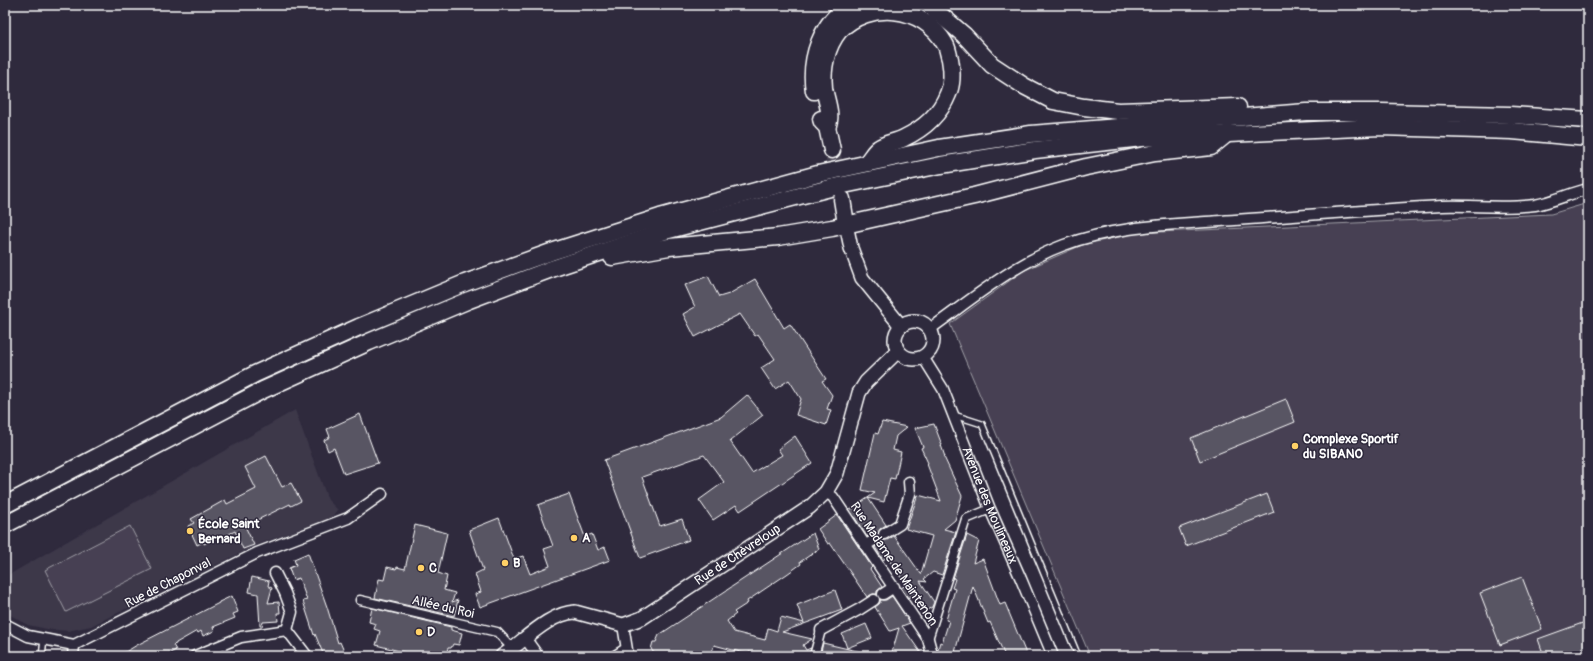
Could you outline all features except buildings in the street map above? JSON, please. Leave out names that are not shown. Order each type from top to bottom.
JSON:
[{"type":"main road","points":[[827,126],[822,122],[820,116],[814,89],[813,66],[818,43],[830,24],[851,5]]},
{"type":"main road","points":[[929,5],[964,35],[992,65],[1024,86],[1053,101],[1084,108],[1118,111],[1239,107],[1306,112],[1510,115],[1588,120]]},
{"type":"main road","points":[[832,150],[827,126],[830,120],[824,88],[824,72],[828,49],[839,31],[855,17],[877,8],[896,8],[914,14],[932,26],[946,45],[952,71],[948,93],[937,113],[923,128],[904,138],[879,148],[868,162]]},
{"type":"main road","points":[[5,505],[255,374],[358,327],[465,283],[551,252],[660,217],[818,174],[868,162],[939,148],[1031,134],[1306,112]]},
{"type":"main road","points":[[5,525],[263,390],[369,342],[469,300],[563,265],[665,231],[834,187],[941,165],[1035,150],[1142,138],[1380,127],[1512,131],[1588,138]]},
{"type":"main road","points":[[563,265],[669,247],[778,237],[832,228],[974,196],[1086,167],[1156,153],[1211,147],[1228,133]]},
{"type":"main road","points":[[842,199],[846,224]]},
{"type":"street","points":[[930,329],[1004,276],[1046,253],[1081,239],[1123,229],[1371,210],[1445,206],[1526,206],[1544,203],[1588,189]]},
{"type":"street","points":[[846,224],[851,248],[862,278],[902,326]]},
{"type":"street","points":[[913,321],[926,325],[930,329],[933,335],[932,348],[924,357],[912,360],[902,355],[898,351],[895,335],[902,326],[913,321]]},
{"type":"street","name":"Rue de Chèvreloup","points":[[622,625],[642,618],[810,507],[826,492],[837,473],[859,393],[866,382],[898,351]]},
{"type":"street","name":"Avenue des Moulineaux","points":[[924,357],[943,389],[990,509],[1022,579],[1053,656]]},
{"type":"street","points":[[866,545],[900,524],[910,494],[908,482]]},
{"type":"street","name":"Rue Madame de Maintenon","points":[[826,492],[833,497],[928,639],[931,650],[929,656]]},
{"type":"street","name":"Rue de Chaponval","points":[[74,645],[257,553],[348,518],[382,494]]},
{"type":"street","points":[[928,639],[966,519],[990,509]]},
{"type":"street","points":[[274,573],[285,593],[292,612],[287,630]]},
{"type":"street","points":[[883,594],[894,587]]},
{"type":"street","name":"Allée du Roi","points":[[360,600],[497,632],[513,649]]},
{"type":"street","points":[[814,656],[821,630],[874,600]]},
{"type":"street","points":[[502,656],[551,620],[568,612],[576,612],[622,625],[627,652],[614,656]]},
{"type":"street","points":[[5,624],[28,636],[74,645],[73,656]]},
{"type":"street","points":[[195,656],[240,637],[287,630]]},
{"type":"street","points":[[287,630],[307,656]]},
{"type":"street","points":[[525,638],[538,656]]},
{"type":"lane","points":[[954,415],[982,424],[1078,656]]},
{"type":"lane","points":[[42,656],[44,639]]},
{"type":"shaded area","name":"Complexe Sportif du SIBANO","points":[[1588,203],[1588,656],[1090,656],[950,324],[1023,271],[1082,245],[1137,233],[1551,214]]},
{"type":"shaded area","name":"École Saint Bernard","points":[[295,410],[328,500],[338,510],[331,518],[259,544],[91,626],[68,631],[47,629],[28,625],[5,612],[5,577]]},
{"type":"shaded area","points":[[130,526],[152,569],[66,612],[45,570]]},
{"type":"tunnel","points":[[832,150],[839,184]]},
{"type":"place","name":"Complexe Sportif du SIBANO","points":[[1295,446]]},
{"type":"place","name":"École Saint Bernard","points":[[190,531]]},
{"type":"place","name":"A","points":[[574,538]]},
{"type":"place","name":"B","points":[[505,563]]},
{"type":"place","name":"C","points":[[421,568]]},
{"type":"place","name":"D","points":[[419,632]]}]
